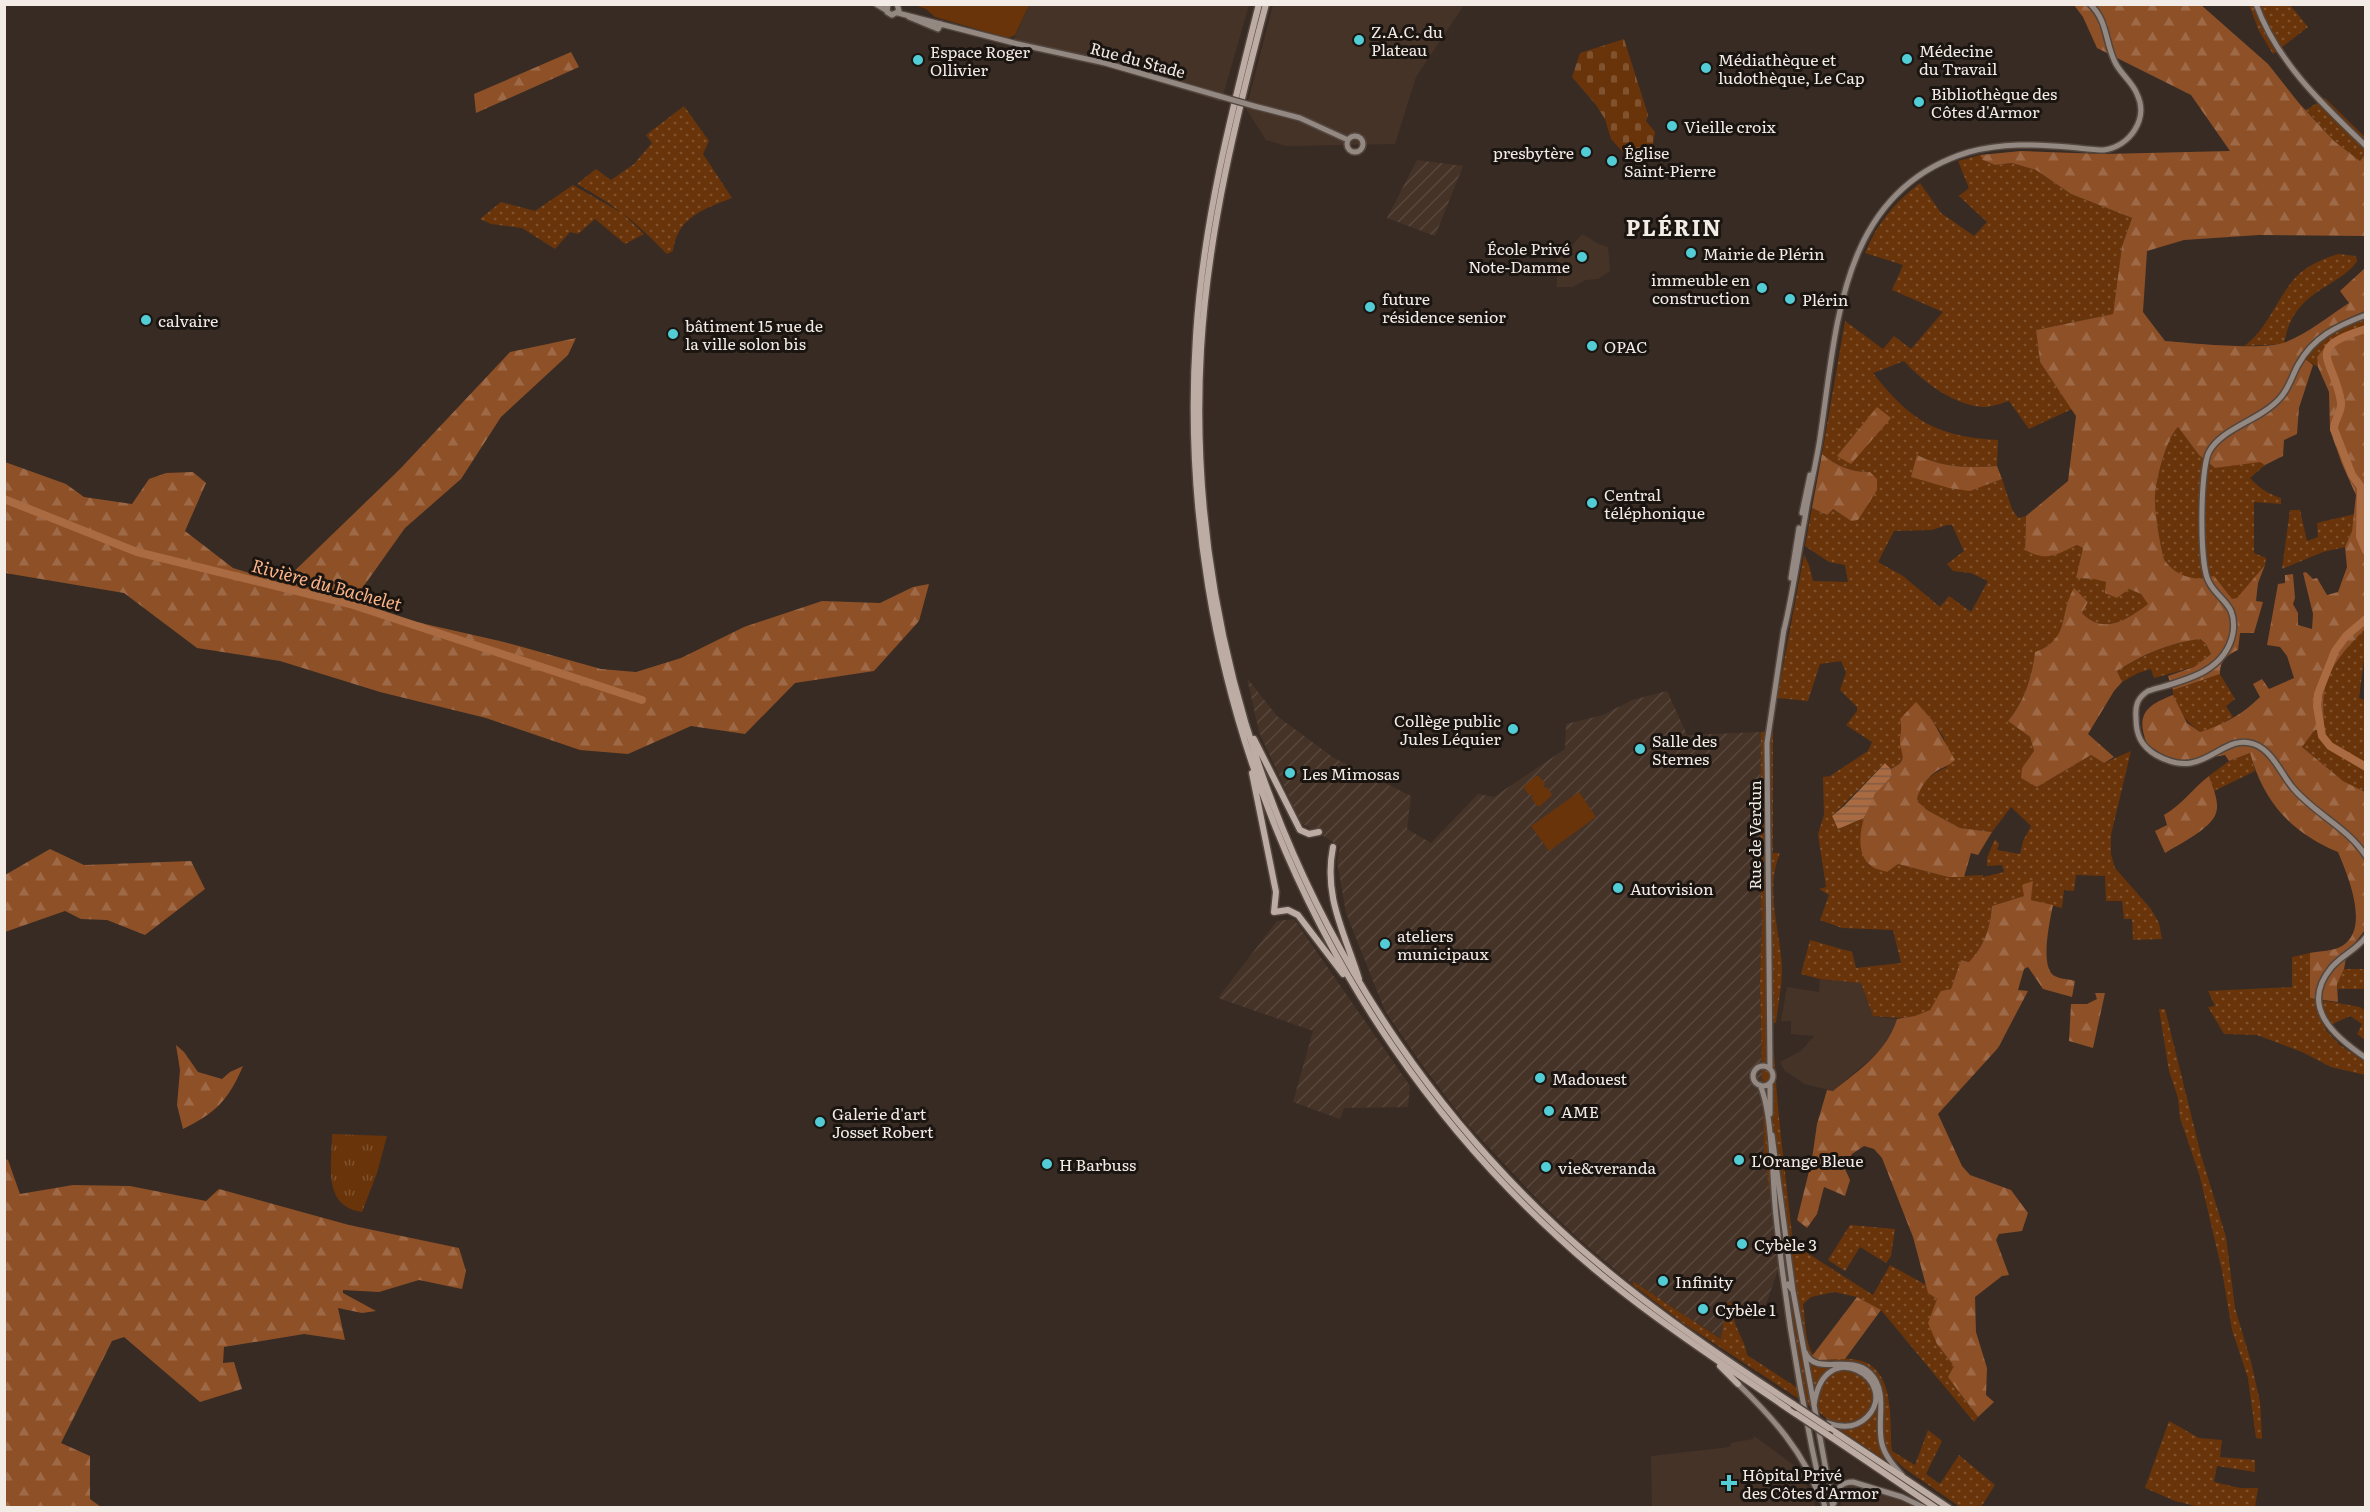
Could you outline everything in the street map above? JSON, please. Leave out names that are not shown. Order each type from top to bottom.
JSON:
[{"type":"highway","points":[[1259,4],[1227,134],[1208,227],[1198,307],[1193,397],[1196,490],[1208,590],[1227,680],[1250,758],[1268,810],[1296,878],[1327,940],[1362,1001]]},
{"type":"highway","points":[[1266,4],[1229,152],[1206,287],[1200,374],[1202,469],[1210,553],[1227,650],[1246,723],[1275,812],[1296,861],[1326,923],[1362,988],[1397,1042],[1445,1107],[1541,1213],[1642,1299],[1709,1348],[1793,1404],[1814,1414],[1949,1508]]},
{"type":"highway","points":[[1246,723],[1300,830],[1309,834],[1319,832]]},
{"type":"highway","points":[[1250,758],[1254,789],[1276,892],[1274,912],[1288,910],[1298,915],[1432,1101],[1515,1196],[1597,1272],[1648,1312],[1936,1508]]},
{"type":"highway","points":[[1332,848],[1329,887],[1362,988]]},
{"type":"highway","points":[[1717,1360],[1738,1384]]},
{"type":"main road","name":"Rue du Stade","points":[[876,4],[887,7],[892,15],[898,8]]},
{"type":"main road","name":"Rue de Verdun","points":[[1770,1068],[1767,743],[1805,508],[1848,274],[1863,239],[1891,200],[1928,171],[1969,152],[2004,145],[2100,150],[2123,144],[2134,132],[2141,112],[2138,95],[2116,65],[2101,18],[2090,4]]},
{"type":"main road","points":[[2256,4],[2272,42],[2313,93],[2366,146]]},
{"type":"main road","name":"Rue du Stade","points":[[898,8],[906,15],[916,17]]},
{"type":"main road","name":"Rue du Stade","points":[[898,8],[940,27],[1105,63],[1300,118],[1348,140]]},
{"type":"main road","points":[[906,15],[923,24],[940,27]]},
{"type":"main road","points":[[2366,315],[2335,327],[2322,336],[2305,354],[2281,397],[2255,419],[2226,434],[2212,447],[2204,472],[2204,564],[2209,583],[2231,612],[2234,628],[2231,641],[2226,652],[2210,669],[2199,675],[2148,691],[2141,696],[2137,701],[2135,715],[2138,737],[2147,750],[2181,765],[2201,762],[2247,742],[2264,749],[2306,802],[2340,828],[2366,856]]},
{"type":"main road","points":[[2366,937],[2331,968],[2325,977],[2319,995],[2326,1025],[2341,1041],[2366,1058]]},
{"type":"main road","name":"Rue de Verdun","points":[[1760,1066],[1768,1041]]},
{"type":"main road","points":[[1824,1508],[1808,1428],[1781,1256],[1767,1116],[1763,1092],[1753,1075],[1760,1066],[1770,1068],[1773,1076],[1770,1083],[1769,1111],[1793,1291],[1833,1508]]},
{"type":"main road","points":[[1760,1085],[1770,1083]]},
{"type":"main road","points":[[1781,1256],[1789,1287],[1793,1291]]},
{"type":"main road","points":[[1802,1343],[1808,1359],[1814,1364],[1855,1364],[1872,1375],[1880,1394],[1882,1444],[1903,1477]]},
{"type":"main road","points":[[1814,1414],[1819,1384],[1831,1371],[1850,1367],[1867,1376],[1876,1397],[1874,1407],[1868,1416],[1852,1426],[1829,1426]]},
{"type":"main road","points":[[1738,1384],[1763,1409],[1798,1454],[1814,1482],[1824,1508]]},
{"type":"main road","points":[[1833,1508],[1838,1488],[1849,1482],[1887,1492],[1925,1508]]},
{"type":"shaded area","points":[[1029,5],[1249,5],[1221,102],[1105,66],[1011,45]]},
{"type":"shaded area","points":[[1273,5],[1464,5],[1416,77],[1395,144],[1286,146],[1266,140],[1246,109]]},
{"type":"shaded area","points":[[1417,160],[1463,166],[1435,236],[1387,218]]},
{"type":"shaded area","name":"École Privé Note-Damme","points":[[1582,234],[1608,247],[1610,271],[1598,279],[1586,280],[1572,287],[1557,287],[1557,246],[1571,247]]},
{"type":"shaded area","points":[[1247,678],[1277,716],[1334,758],[1411,796],[1407,829],[1431,843],[1478,794],[1494,797],[1565,749],[1566,724],[1603,715],[1632,700],[1667,691],[1687,735],[1761,732],[1760,982],[1764,1153],[1778,1270],[1764,1310],[1727,1302],[1722,1339],[1634,1282],[1632,1284],[1541,1203],[1465,1122],[1385,1011],[1346,913],[1337,862],[1340,846],[1301,823],[1259,732]]},
{"type":"shaded area","points":[[1885,763],[1891,769],[1892,776],[1875,794],[1864,818],[1838,829],[1832,816]]},
{"type":"shaded area","points":[[1294,919],[1410,1086],[1408,1107],[1344,1108],[1340,1119],[1293,1102],[1313,1031],[1218,998],[1277,921]]},
{"type":"shaded area","points":[[1820,979],[1861,983],[1873,1016],[1897,1019],[1893,1033],[1881,1050],[1833,1091],[1805,1084],[1785,1071],[1780,1062],[1801,1051],[1814,1036],[1791,1034],[1791,1021],[1781,1021],[1787,987],[1819,992]]},
{"type":"shaded area","name":"Hôpital Privé des Côtes d'Armor","points":[[1754,1436],[1799,1469],[1816,1507],[1652,1507],[1651,1456],[1730,1447],[1731,1443],[1753,1439]]},
{"type":"shaded area","points":[[1855,1485],[1916,1507],[1841,1507],[1839,1492],[1843,1488]]},
{"type":"green space","points":[[1029,4],[1015,35],[1008,38],[935,17],[926,9],[915,5]]},
{"type":"green space","points":[[2200,4],[2268,64],[2298,102],[2334,141],[2360,161],[2365,155],[2365,236],[2259,235],[2184,240],[2147,251],[2143,312],[2165,341],[2227,346],[2276,345],[2302,334],[2349,303],[2340,291],[2365,268],[2365,311],[2321,333],[2300,355],[2313,365],[2299,408],[2297,434],[2284,440],[2283,456],[2265,465],[2260,462],[2215,468],[2199,455],[2178,427],[2169,440],[2157,480],[2155,497],[2158,530],[2165,561],[2175,571],[2187,577],[2214,576],[2232,599],[2237,598],[2265,565],[2258,583],[2256,601],[2263,602],[2254,633],[2240,633],[2238,650],[2225,659],[2220,674],[2173,690],[2168,676],[2194,667],[2211,654],[2206,644],[2200,639],[2157,650],[2117,671],[2122,682],[2088,734],[2114,757],[2104,763],[2091,755],[2037,787],[2021,778],[2022,768],[2034,751],[2030,737],[2008,721],[2019,706],[2026,689],[2035,652],[2046,647],[2059,633],[2074,588],[2088,602],[2082,613],[2090,620],[2099,623],[2116,623],[2124,620],[2148,604],[2141,594],[2129,589],[2117,598],[2105,593],[2106,582],[2076,578],[2083,548],[2077,545],[2051,556],[2040,556],[2025,550],[2026,516],[2068,481],[2076,416],[2040,362],[2036,330],[2113,314],[2122,246],[2132,218],[2071,194],[2036,170],[2012,163],[1995,165],[1983,160],[1980,155],[2021,151],[2104,154],[2230,151],[2191,95],[2097,48],[2083,17],[2074,5]]},
{"type":"green space","points":[[2249,5],[2290,5],[2308,27],[2273,54],[2259,31]]},
{"type":"green space","points":[[1624,39],[1648,115],[1646,121],[1655,132],[1653,144],[1634,164],[1611,139],[1605,119],[1572,77],[1580,53]]},
{"type":"green space","points":[[571,52],[579,67],[476,113],[474,94]]},
{"type":"green space","points":[[2325,98],[2365,137],[2365,155],[2360,161],[2334,141],[2306,110]]},
{"type":"green space","points":[[684,106],[709,141],[703,154],[732,198],[702,211],[686,222],[680,230],[673,251],[667,254],[625,215],[577,184],[596,169],[611,180],[634,164],[652,143],[646,135]]},
{"type":"green space","points":[[1980,155],[1983,160],[1995,165],[2012,163],[2036,170],[2071,194],[2132,218],[2122,246],[2113,314],[2036,330],[2040,362],[2072,409],[2029,429],[2009,401],[1986,407],[1963,403],[1930,385],[1904,361],[1873,373],[1900,403],[1913,415],[1927,423],[1958,435],[1998,440],[1997,466],[1957,466],[1917,455],[1969,491],[2002,479],[2012,509],[2018,518],[2026,516],[2025,550],[2051,556],[2077,545],[2083,548],[2077,578],[2106,582],[2117,598],[2129,589],[2141,594],[2149,604],[2124,620],[2116,623],[2099,623],[2090,620],[2082,613],[2088,602],[2074,589],[2059,633],[2046,647],[2035,652],[2026,688],[2019,705],[2008,721],[2030,737],[2034,751],[2022,768],[2037,787],[2091,755],[2104,763],[2131,751],[2111,835],[2111,854],[2115,868],[2151,909],[2159,923],[2162,939],[2133,940],[2132,919],[2124,919],[2122,901],[2106,901],[2105,876],[2076,875],[2074,891],[2064,890],[2062,908],[2031,900],[2033,881],[2024,896],[1992,906],[1990,922],[1983,943],[1969,962],[1961,960],[1951,989],[1941,992],[1926,1013],[1904,1018],[1873,1016],[1861,983],[1820,979],[1801,974],[1810,940],[1852,952],[1856,968],[1901,963],[1893,930],[1842,928],[1820,920],[1829,895],[1819,889],[1826,887],[1818,834],[1824,815],[1823,777],[1830,776],[1868,751],[1872,742],[1846,725],[1857,711],[1857,707],[1840,690],[1846,672],[1841,661],[1820,664],[1808,701],[1777,698],[1804,555],[1813,581],[1848,582],[1845,565],[1829,562],[1805,546],[1812,508],[1826,515],[1832,509],[1851,521],[1870,472],[1844,468],[1822,454],[1845,321],[1883,349],[1894,336],[1911,349],[1943,312],[1892,290],[1903,265],[1865,253],[1875,232],[1888,214],[1920,183],[1941,213],[1974,236],[1987,222],[1959,196],[1969,188],[1958,161]],"holes":[[[1952,525],[1964,551],[1947,564],[1953,571],[1971,573],[1988,581],[1971,612],[1949,596],[1940,607],[1903,576],[1878,562],[1894,531],[1932,530]],[[1916,703],[1932,720],[1944,738],[1947,767],[1927,780],[1920,790],[1917,801],[1927,810],[1960,828],[1992,832],[2011,807],[2031,826],[2023,841],[2020,854],[1997,850],[1999,844],[1995,839],[1987,858],[1987,866],[2002,865],[2004,872],[1983,877],[1983,875],[1948,877],[1898,864],[1870,866],[1866,860],[1862,843],[1864,818],[1838,829],[1832,816],[1885,763],[1891,769],[1901,761],[1904,752],[1904,730]]]},
{"type":"green space","points":[[573,185],[622,213],[644,234],[625,244],[595,219],[578,234],[570,232],[555,249],[522,228],[491,224],[480,219],[501,202],[535,211]]},
{"type":"green space","points":[[2338,254],[2356,256],[2357,261],[2348,272],[2304,302],[2289,324],[2284,344],[2244,346],[2260,331],[2297,276],[2316,263]]},
{"type":"green space","points":[[2365,311],[2365,325],[2342,334],[2317,357],[2318,367],[2300,356],[2321,334]]},
{"type":"green space","points":[[2365,325],[2365,629],[2335,664],[2327,680],[2323,702],[2324,727],[2314,731],[2302,747],[2343,781],[2365,792],[2365,930],[2347,953],[2344,969],[2337,984],[2338,1002],[2310,998],[2310,953],[2342,946],[2350,938],[2355,928],[2355,902],[2338,852],[2306,835],[2282,814],[2263,787],[2250,753],[2229,761],[2225,755],[2193,760],[2176,759],[2147,744],[2142,725],[2143,718],[2150,707],[2173,695],[2187,723],[2200,732],[2217,726],[2247,709],[2260,697],[2253,684],[2262,679],[2269,689],[2294,678],[2287,656],[2280,647],[2267,645],[2278,584],[2285,583],[2285,575],[2293,574],[2295,598],[2293,604],[2298,613],[2298,625],[2312,629],[2313,614],[2303,573],[2306,572],[2313,579],[2317,578],[2327,595],[2338,592],[2347,567],[2345,547],[2352,531],[2356,495],[2330,430],[2329,392],[2318,367],[2317,357],[2330,341]]},
{"type":"green space","points":[[576,338],[568,355],[501,417],[461,479],[405,528],[351,604],[386,615],[504,642],[601,669],[636,672],[681,658],[744,627],[822,601],[880,603],[913,587],[929,584],[919,621],[874,671],[795,683],[745,734],[691,726],[628,754],[580,750],[486,718],[380,692],[280,661],[197,648],[124,593],[5,573],[5,462],[66,484],[84,497],[132,504],[149,479],[166,473],[193,472],[206,483],[185,531],[233,568],[282,583],[400,469],[510,352]]},
{"type":"green space","points":[[1877,407],[1891,418],[1851,464],[1837,456]]},
{"type":"green space","points":[[2178,427],[2199,455],[2215,468],[2260,461],[2265,465],[2250,478],[2264,490],[2281,498],[2281,504],[2254,502],[2254,553],[2266,558],[2265,565],[2237,599],[2231,599],[2214,577],[2193,579],[2181,575],[2170,567],[2163,557],[2155,497],[2169,440]]},
{"type":"green space","points":[[1822,454],[1844,468],[1870,472],[1877,479],[1877,490],[1858,520],[1851,521],[1833,509],[1827,515],[1812,508]]},
{"type":"green space","points":[[1917,455],[1957,466],[1997,466],[2002,479],[1970,491],[1949,488],[1911,477]]},
{"type":"green space","points":[[2290,510],[2300,510],[2307,541],[2318,537],[2317,523],[2355,514],[2352,531],[2345,547],[2323,552],[2282,569]]},
{"type":"green space","points":[[2365,629],[2365,652],[2359,698],[2365,700],[2365,792],[2343,781],[2302,747],[2314,731],[2324,727],[2323,702],[2327,680],[2335,664]]},
{"type":"green space","points":[[2199,639],[2206,644],[2211,654],[2194,667],[2154,678],[2151,669],[2122,682],[2117,671],[2127,665],[2167,647]]},
{"type":"green space","points":[[2220,674],[2235,699],[2226,706],[2233,717],[2215,728],[2200,732],[2178,708],[2173,690]]},
{"type":"green space","points":[[1916,702],[1932,720],[1955,760],[1928,779],[1920,790],[1917,801],[1927,810],[1960,828],[1992,832],[1978,855],[1971,853],[1964,877],[1948,877],[1898,864],[1887,872],[1870,865],[1861,849],[1861,829],[1867,809],[1878,791],[1892,776],[1891,769],[1901,762],[1903,756],[1900,744],[1900,719]]},
{"type":"green space","points":[[1773,731],[1773,853],[1780,853],[1776,866],[1774,895],[1782,968],[1776,1023],[1773,1023],[1773,1039],[1778,1110],[1793,1244],[1873,1295],[1890,1265],[1926,1285],[1928,1293],[1937,1299],[1937,1344],[1954,1366],[1965,1400],[1978,1417],[1974,1422],[1881,1310],[1857,1297],[1834,1292],[1811,1297],[1803,1304],[1808,1342],[1813,1355],[1818,1360],[1851,1359],[1866,1363],[1876,1370],[1888,1394],[1892,1451],[1915,1465],[1928,1430],[1942,1441],[1926,1474],[1940,1484],[1959,1455],[1995,1485],[1981,1507],[1960,1507],[1904,1468],[1889,1454],[1884,1459],[1839,1429],[1819,1412],[1683,1323],[1632,1284],[1634,1282],[1721,1339],[1727,1302],[1764,1310],[1733,1313],[1747,1355],[1796,1387],[1778,1270],[1764,1153],[1760,982],[1761,732]]},
{"type":"green space","points":[[2250,753],[2255,771],[2214,791],[2209,776],[2229,761]]},
{"type":"green space","points":[[1539,776],[1545,784],[1543,786],[1547,787],[1552,795],[1540,806],[1537,806],[1531,798],[1533,796],[1529,795],[1523,787]]},
{"type":"green space","points":[[2209,776],[2217,804],[2213,819],[2194,836],[2165,853],[2155,831],[2167,825],[2164,815]]},
{"type":"green space","points":[[1579,792],[1596,817],[1549,851],[1531,826]]},
{"type":"green space","points":[[50,849],[84,865],[191,861],[205,889],[145,935],[107,920],[81,919],[65,911],[5,932],[5,875]]},
{"type":"green space","points":[[2033,881],[2031,900],[2053,905],[2046,952],[2049,969],[2055,976],[2075,981],[2072,997],[2043,989],[2028,967],[2024,969],[2018,990],[2028,991],[1998,1048],[1938,1114],[1962,1166],[1970,1175],[2011,1190],[2028,1213],[2022,1231],[1999,1234],[1996,1240],[2009,1275],[2002,1276],[1975,1297],[1976,1332],[1987,1368],[1986,1395],[1994,1402],[1978,1417],[1948,1377],[1954,1366],[1937,1344],[1928,1323],[1937,1299],[1928,1293],[1913,1237],[1882,1158],[1874,1149],[1864,1146],[1852,1154],[1845,1169],[1850,1180],[1845,1196],[1824,1187],[1817,1214],[1807,1228],[1797,1220],[1812,1159],[1817,1124],[1827,1090],[1833,1091],[1871,1060],[1886,1041],[1897,1019],[1915,1016],[1930,1010],[1941,991],[1951,989],[1961,960],[1969,962],[1983,943],[1990,922],[1992,906],[2024,896],[2022,885]]},
{"type":"green space","points":[[2310,953],[2310,998],[2360,1007],[2365,1011],[2365,1040],[2357,1034],[2362,1024],[2350,1016],[2324,1028],[2340,1045],[2365,1062],[2365,1075],[2331,1067],[2302,1052],[2257,1035],[2224,1034],[2208,1007],[2215,1006],[2208,991],[2292,987],[2292,957]]},
{"type":"green space","points":[[2344,969],[2365,969],[2365,989],[2338,989],[2337,984]]},
{"type":"green space","points":[[2095,993],[2105,993],[2093,1048],[2069,1041],[2071,1004],[2087,1004],[2097,999]]},
{"type":"green space","points":[[2159,1009],[2165,1009],[2201,1155],[2226,1237],[2235,1308],[2260,1402],[2262,1439],[2256,1438],[2248,1378],[2232,1330],[2222,1271],[2200,1177],[2180,1118],[2178,1098],[2169,1071]]},
{"type":"green space","points":[[176,1045],[198,1072],[222,1079],[243,1066],[232,1088],[220,1104],[213,1111],[183,1129],[177,1105],[180,1070]]},
{"type":"green space","points":[[332,1134],[387,1136],[377,1173],[362,1212],[340,1202],[335,1193],[331,1171]]},
{"type":"green space","points":[[5,1159],[8,1160],[20,1194],[73,1185],[130,1186],[206,1201],[219,1189],[349,1225],[459,1248],[466,1271],[462,1289],[419,1280],[379,1292],[343,1290],[343,1293],[376,1311],[362,1313],[338,1308],[345,1340],[304,1334],[224,1347],[223,1363],[234,1362],[242,1389],[200,1402],[124,1337],[112,1341],[61,1443],[90,1456],[90,1499],[101,1507],[5,1507]]},
{"type":"green space","points":[[1850,1225],[1895,1229],[1891,1256],[1886,1263],[1860,1247],[1845,1271],[1828,1260]]},
{"type":"green space","points":[[1857,1297],[1881,1310],[1845,1359],[1818,1360],[1812,1356]]},
{"type":"green space","points":[[2169,1421],[2199,1438],[2222,1440],[2220,1457],[2255,1460],[2255,1472],[2217,1466],[2214,1482],[2240,1488],[2258,1488],[2255,1507],[2199,1507],[2175,1501],[2145,1488]]},
{"type":"waterway","points":[[2366,329],[2334,342],[2328,349],[2327,356],[2341,402],[2334,429],[2352,475],[2361,487],[2360,537],[2366,551]]},
{"type":"waterway","name":"Rivière du Bachelet","points":[[4,499],[137,552],[350,604],[642,700]]},
{"type":"waterway","points":[[2366,619],[2346,636],[2335,651],[2318,694],[2317,706],[2322,736],[2330,746],[2366,767]]},
{"type":"place","name":"Z.A.C. du Plateau","points":[[1359,40]]},
{"type":"place","name":"Médecine du Travail","points":[[1907,59]]},
{"type":"place","name":"Espace Roger Ollivier","points":[[918,60]]},
{"type":"place","name":"Médiathèque et ludothèque, Le Cap","points":[[1706,68]]},
{"type":"place","name":"Bibliothèque des Côtes d'Armor","points":[[1919,102]]},
{"type":"place","name":"Vieille croix","points":[[1672,126]]},
{"type":"place","name":"presbytère","points":[[1586,152]]},
{"type":"place","name":"Église Saint-Pierre","points":[[1612,161]]},
{"type":"place","name":"Mairie de Plérin","points":[[1691,253]]},
{"type":"place","name":"École Privé Note-Damme","points":[[1582,257]]},
{"type":"place","name":"immeuble en construction","points":[[1762,288]]},
{"type":"place","name":"Plérin","points":[[1790,299]]},
{"type":"place","name":"future résidence senior","points":[[1370,307]]},
{"type":"place","name":"calvaire","points":[[146,320]]},
{"type":"place","name":"bâtiment 15 rue de la ville solon bis","points":[[673,334]]},
{"type":"place","name":"OPAC","points":[[1592,346]]},
{"type":"place","name":"Central téléphonique","points":[[1592,503]]},
{"type":"place","name":"Collège public Jules Léquier","points":[[1513,729]]},
{"type":"place","name":"Salle des Sternes","points":[[1640,749]]},
{"type":"place","name":"Les Mimosas","points":[[1290,773]]},
{"type":"place","name":"Autovision","points":[[1618,888]]},
{"type":"place","name":"ateliers municipaux","points":[[1385,944]]},
{"type":"place","name":"Madouest","points":[[1540,1078]]},
{"type":"place","name":"AME","points":[[1549,1111]]},
{"type":"place","name":"Galerie d'art Josset Robert","points":[[820,1122]]},
{"type":"place","name":"L'Orange Bleue","points":[[1739,1160]]},
{"type":"place","name":"H Barbuss","points":[[1047,1164]]},
{"type":"place","name":"vie&veranda","points":[[1546,1167]]},
{"type":"place","name":"Cybèle 3","points":[[1742,1244]]},
{"type":"place","name":"Infinity","points":[[1663,1281]]},
{"type":"place","name":"Cybèle 1","points":[[1703,1309]]},
{"type":"place","name":"Hôpital Privé des Côtes d'Armor","points":[[1729,1483]]},
{"type":"district","name":"PLÉRIN","points":[[1674,226]]}]
